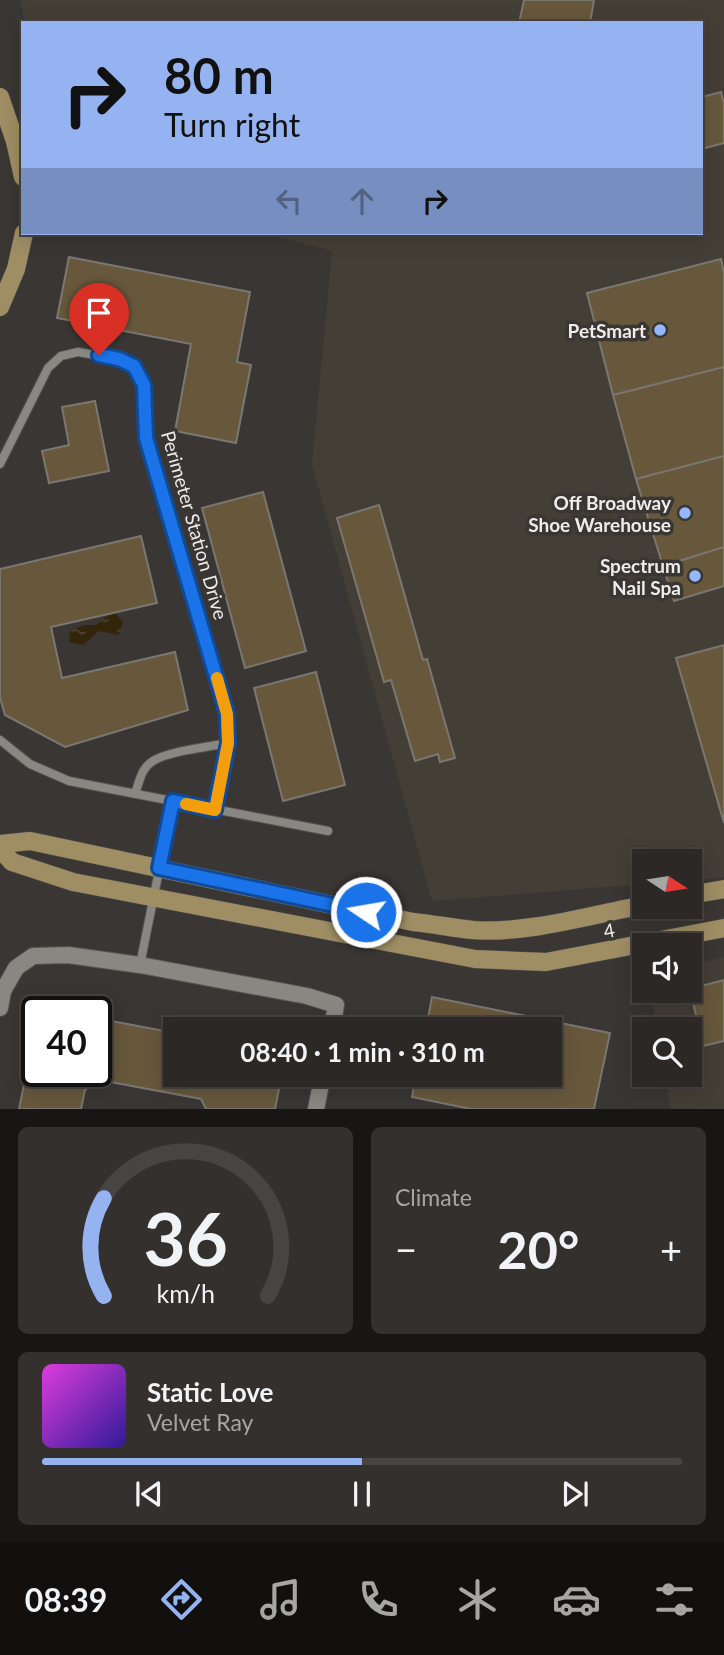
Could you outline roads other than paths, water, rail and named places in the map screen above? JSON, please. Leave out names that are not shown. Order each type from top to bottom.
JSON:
[{"type":"street","points":[[0,97],[21,168]]},
{"type":"street","points":[[0,307],[16,268],[24,235]]},
{"type":"street","points":[[0,844],[30,841],[413,922],[474,930],[508,929],[559,922],[632,907]]},
{"type":"street","name":"4","points":[[0,849],[12,862],[73,882],[475,959],[546,962],[567,960],[724,928]]},
{"type":"street","points":[[702,893],[724,888]]},
{"type":"street","points":[[0,1008],[3,991],[16,968],[33,956],[68,955],[140,965],[307,996],[336,1005],[334,1017]]},
{"type":"street","points":[[316,1109],[320,1087]]},
{"type":"lane","name":"Perimeter Station Drive","points":[[0,464],[48,368],[61,356],[78,352],[119,359],[134,366],[144,385],[146,438],[227,714],[228,743],[215,810]]},
{"type":"lane","points":[[0,740],[30,764],[69,781],[328,831]]},
{"type":"lane","points":[[135,794],[142,772],[153,761],[189,750],[228,743]]},
{"type":"lane","points":[[140,965],[173,801]]},
{"type":"lane","points":[[408,948],[413,922]]},
{"type":"water","points":[[115,613],[123,622],[119,635],[99,631],[83,645],[69,642],[70,631],[85,625],[96,625]]},
{"type":"place","name":"PetSmart","points":[[660,330]]},
{"type":"place","name":"Off Broadway Shoe Warehouse","points":[[685,513]]},
{"type":"place","name":"Spectrum Nail Spa","points":[[695,576]]}]
